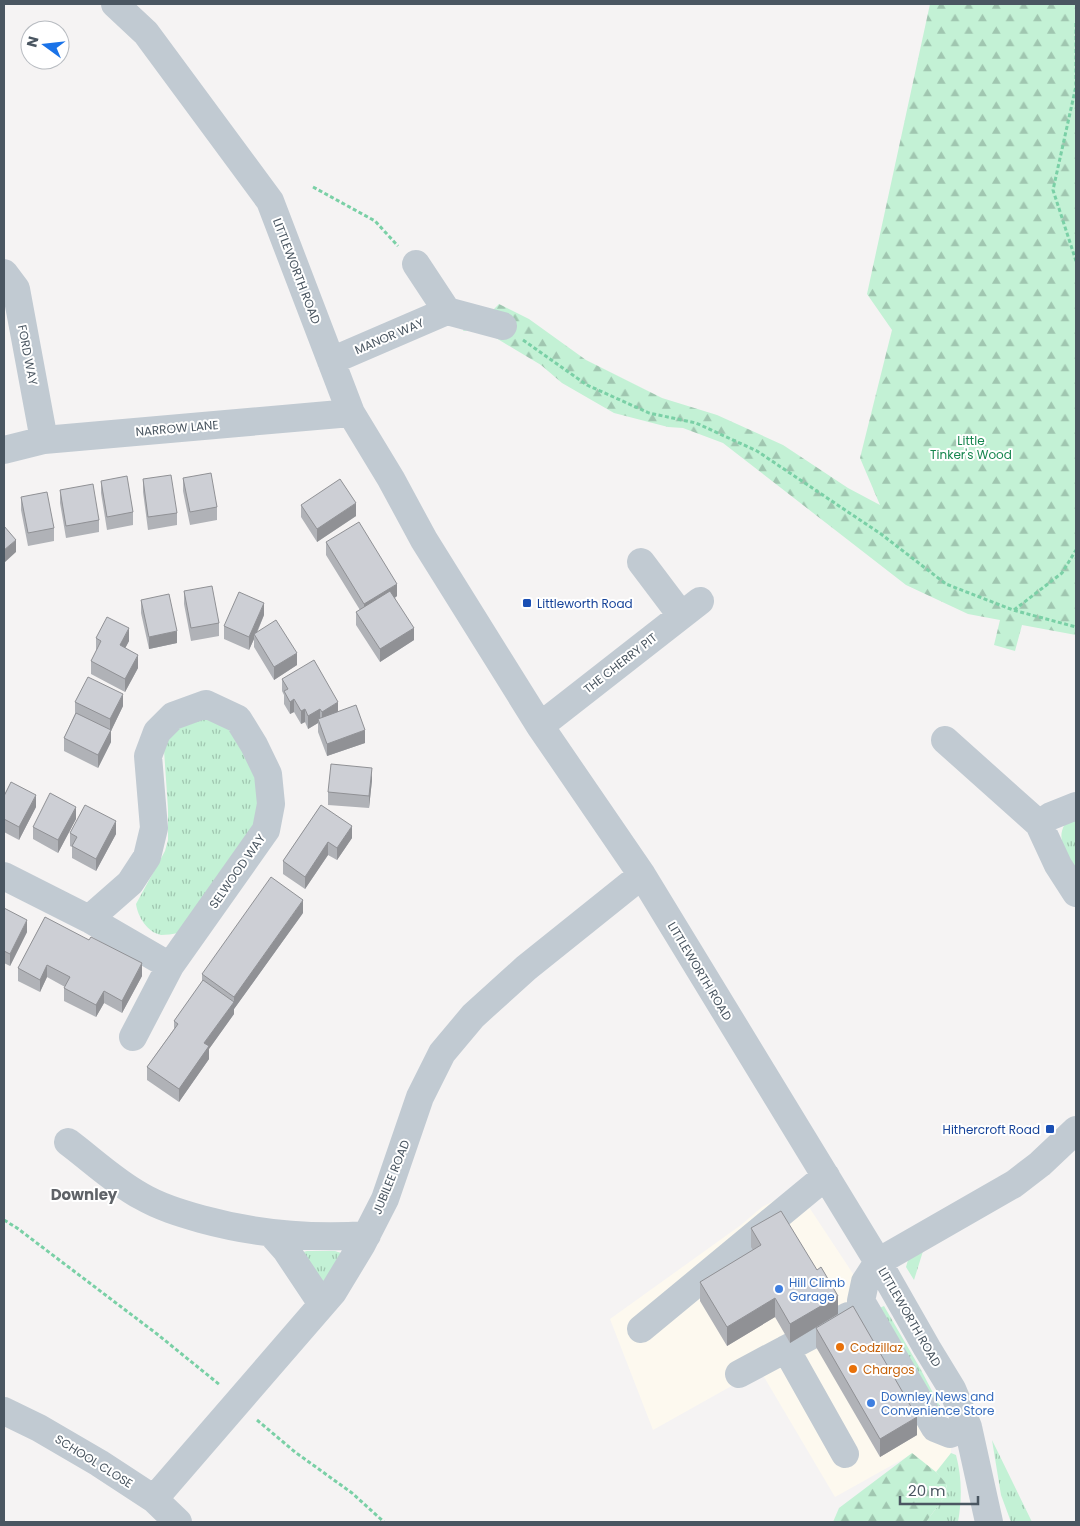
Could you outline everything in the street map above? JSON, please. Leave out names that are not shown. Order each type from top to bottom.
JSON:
[{"type":"street","name":"LITTLEWORTH ROAD","points":[[115,4],[146,33],[270,201],[351,413],[424,540],[540,726],[642,875],[878,1262],[952,1390],[968,1427],[988,1521]]},
{"type":"street","points":[[416,264],[447,311],[503,326]]},
{"type":"street","name":"FORD WAY","points":[[4,273],[16,289],[44,440]]},
{"type":"street","name":"MANOR WAY","points":[[331,361],[447,311]]},
{"type":"street","name":"NARROW LANE","points":[[4,450],[44,440],[351,413]]},
{"type":"street","name":"THE CHERRY PIT","points":[[540,726],[691,608],[641,562]]},
{"type":"street","name":"SELWOOD WAY","points":[[89,919],[130,883],[147,858],[154,828],[148,756],[157,732],[173,716],[206,704],[238,719],[254,745],[268,774],[271,804],[266,830],[170,966],[133,1037]]},
{"type":"street","points":[[945,740],[1039,824],[1058,865],[1076,893]]},
{"type":"street","points":[[1039,824],[1051,816],[1076,806]]},
{"type":"street","name":"JUBILEE ROAD","points":[[154,1499],[333,1292],[385,1199],[420,1097],[442,1053],[473,1016],[526,968],[642,875]]},
{"type":"street","points":[[4,876],[89,919],[170,966]]},
{"type":"street","points":[[968,1427],[950,1434],[935,1428],[861,1301],[865,1282],[878,1262],[1014,1184],[1040,1164],[1076,1130]]},
{"type":"street","points":[[68,1142],[140,1196],[165,1208],[214,1222],[270,1233],[332,1238],[366,1235]]},
{"type":"street","points":[[641,1329],[826,1176]]},
{"type":"street","points":[[270,1233],[286,1250],[322,1304]]},
{"type":"street","points":[[740,1374],[865,1308]]},
{"type":"street","points":[[786,1349],[845,1454]]},
{"type":"street","name":"SCHOOL CLOSE","points":[[4,1411],[39,1428],[99,1463],[154,1499],[178,1522]]},
{"type":"path","points":[[1076,23],[1076,86],[1053,190],[1076,261]]},
{"type":"path","points":[[313,187],[375,221],[416,264]]},
{"type":"path","points":[[503,326],[587,385],[649,413],[696,423],[757,451],[881,534],[946,584],[1013,610],[1076,627]]},
{"type":"path","points":[[1013,610],[1062,573],[1076,550]]},
{"type":"path","points":[[4,1220],[157,1334],[239,1400],[254,1418],[323,1474],[352,1493],[384,1522]]},
{"type":"shaded area","points":[[797,1189],[873,1304],[951,1444],[951,1453],[936,1472],[912,1454],[835,1497],[760,1370],[653,1430],[610,1319],[741,1225],[762,1207]]},
{"type":"green space","name":"Little Tinker's Wood","points":[[930,4],[1076,4],[1076,635],[1022,625],[1015,651],[994,645],[1000,620],[968,614],[906,585],[723,443],[683,428],[668,427],[614,413],[562,383],[541,365],[491,335],[476,330],[463,331],[473,311],[492,311],[499,304],[529,319],[586,360],[662,398],[717,415],[783,445],[848,488],[880,505],[860,458],[892,330],[867,294]]},
{"type":"green space","points":[[215,712],[251,757],[263,815],[178,933],[161,935],[147,927],[139,914],[136,904],[165,851],[168,840],[164,750],[168,735],[179,722]]},
{"type":"green space","points":[[1076,812],[1076,868],[1064,847],[1061,836],[1065,824]]},
{"type":"green space","points":[[924,1248],[914,1280],[906,1267],[910,1253]]},
{"type":"green space","points":[[307,1251],[335,1251],[341,1253],[323,1283],[299,1253]]},
{"type":"green space","points":[[884,1306],[943,1412],[938,1413],[875,1310]]},
{"type":"green space","points":[[992,1440],[1032,1522],[1011,1522],[1001,1495]]},
{"type":"green space","points":[[912,1453],[936,1472],[947,1484],[943,1499],[926,1522],[833,1522],[839,1508]]},
{"type":"green space","points":[[951,1453],[956,1455],[960,1480],[961,1497],[958,1522],[926,1522],[943,1499],[947,1485],[936,1472]]},
{"type":"building","points":[[211,473],[217,507],[190,512],[183,478]]},
{"type":"building","points":[[171,475],[177,513],[148,517],[143,479]]},
{"type":"building","points":[[127,476],[133,512],[107,517],[101,481]]},
{"type":"building","points":[[340,479],[356,503],[317,529],[301,505]]},
{"type":"building","points":[[93,484],[99,520],[66,526],[60,490]]},
{"type":"building","points":[[47,492],[54,528],[28,533],[21,497]]},
{"type":"building","points":[[359,522],[397,584],[364,604],[326,542]]},
{"type":"building","points":[[4,526],[16,540],[4,550]]},
{"type":"building","points":[[212,586],[219,623],[191,628],[184,591]]},
{"type":"building","points":[[390,591],[414,628],[380,649],[356,612]]},
{"type":"building","points":[[239,592],[264,603],[249,637],[224,626]]},
{"type":"building","points":[[169,594],[177,631],[149,637],[141,600]]},
{"type":"building","points":[[107,617],[129,628],[120,645],[138,655],[125,679],[91,661],[101,641],[96,638]]},
{"type":"building","points":[[276,620],[297,653],[274,667],[254,634]]},
{"type":"building","points":[[314,660],[338,702],[322,712],[320,709],[308,716],[305,709],[301,711],[294,699],[290,702],[284,691],[288,689],[282,679]]},
{"type":"building","points":[[88,677],[123,694],[110,719],[75,702]]},
{"type":"building","points":[[356,705],[365,730],[327,744],[318,719]]},
{"type":"building","points":[[76,713],[111,730],[98,755],[64,738]]},
{"type":"building","points":[[331,764],[372,768],[369,796],[328,792]]},
{"type":"building","points":[[11,782],[36,795],[19,827],[4,819],[4,796]]},
{"type":"building","points":[[50,793],[76,807],[58,840],[33,827]]},
{"type":"building","points":[[85,805],[116,821],[96,859],[72,846],[77,837],[70,833]]},
{"type":"building","points":[[321,805],[352,826],[337,848],[328,842],[305,877],[283,861]]},
{"type":"building","points":[[271,877],[303,900],[234,997],[202,974]]},
{"type":"building","points":[[4,908],[27,920],[10,954],[4,951]]},
{"type":"building","points":[[45,917],[89,940],[91,937],[142,963],[122,1001],[104,991],[96,1005],[64,988],[70,977],[47,965],[40,980],[18,968]]},
{"type":"building","points":[[203,980],[234,1002],[204,1043],[209,1046],[179,1089],[147,1067],[178,1024],[174,1021]]},
{"type":"building","points":[[781,1211],[817,1270],[821,1267],[838,1296],[790,1324],[775,1298],[727,1327],[700,1282],[761,1245],[751,1228]]},
{"type":"building","points":[[853,1306],[917,1417],[880,1439],[816,1328]]},
{"type":"place","name":"Littleworth Road","points":[[527,603]]},
{"type":"place","name":"Hithercroft Road","points":[[1050,1129]]},
{"type":"place","name":"Hill Climb Garage","points":[[779,1289]]},
{"type":"place","name":"Codzillaz","points":[[840,1347]]},
{"type":"place","name":"Chargos","points":[[853,1369]]},
{"type":"place","name":"Downley News and Convenience Store","points":[[871,1403]]},
{"type":"district","name":"Downley","points":[[84,1194]]}]
